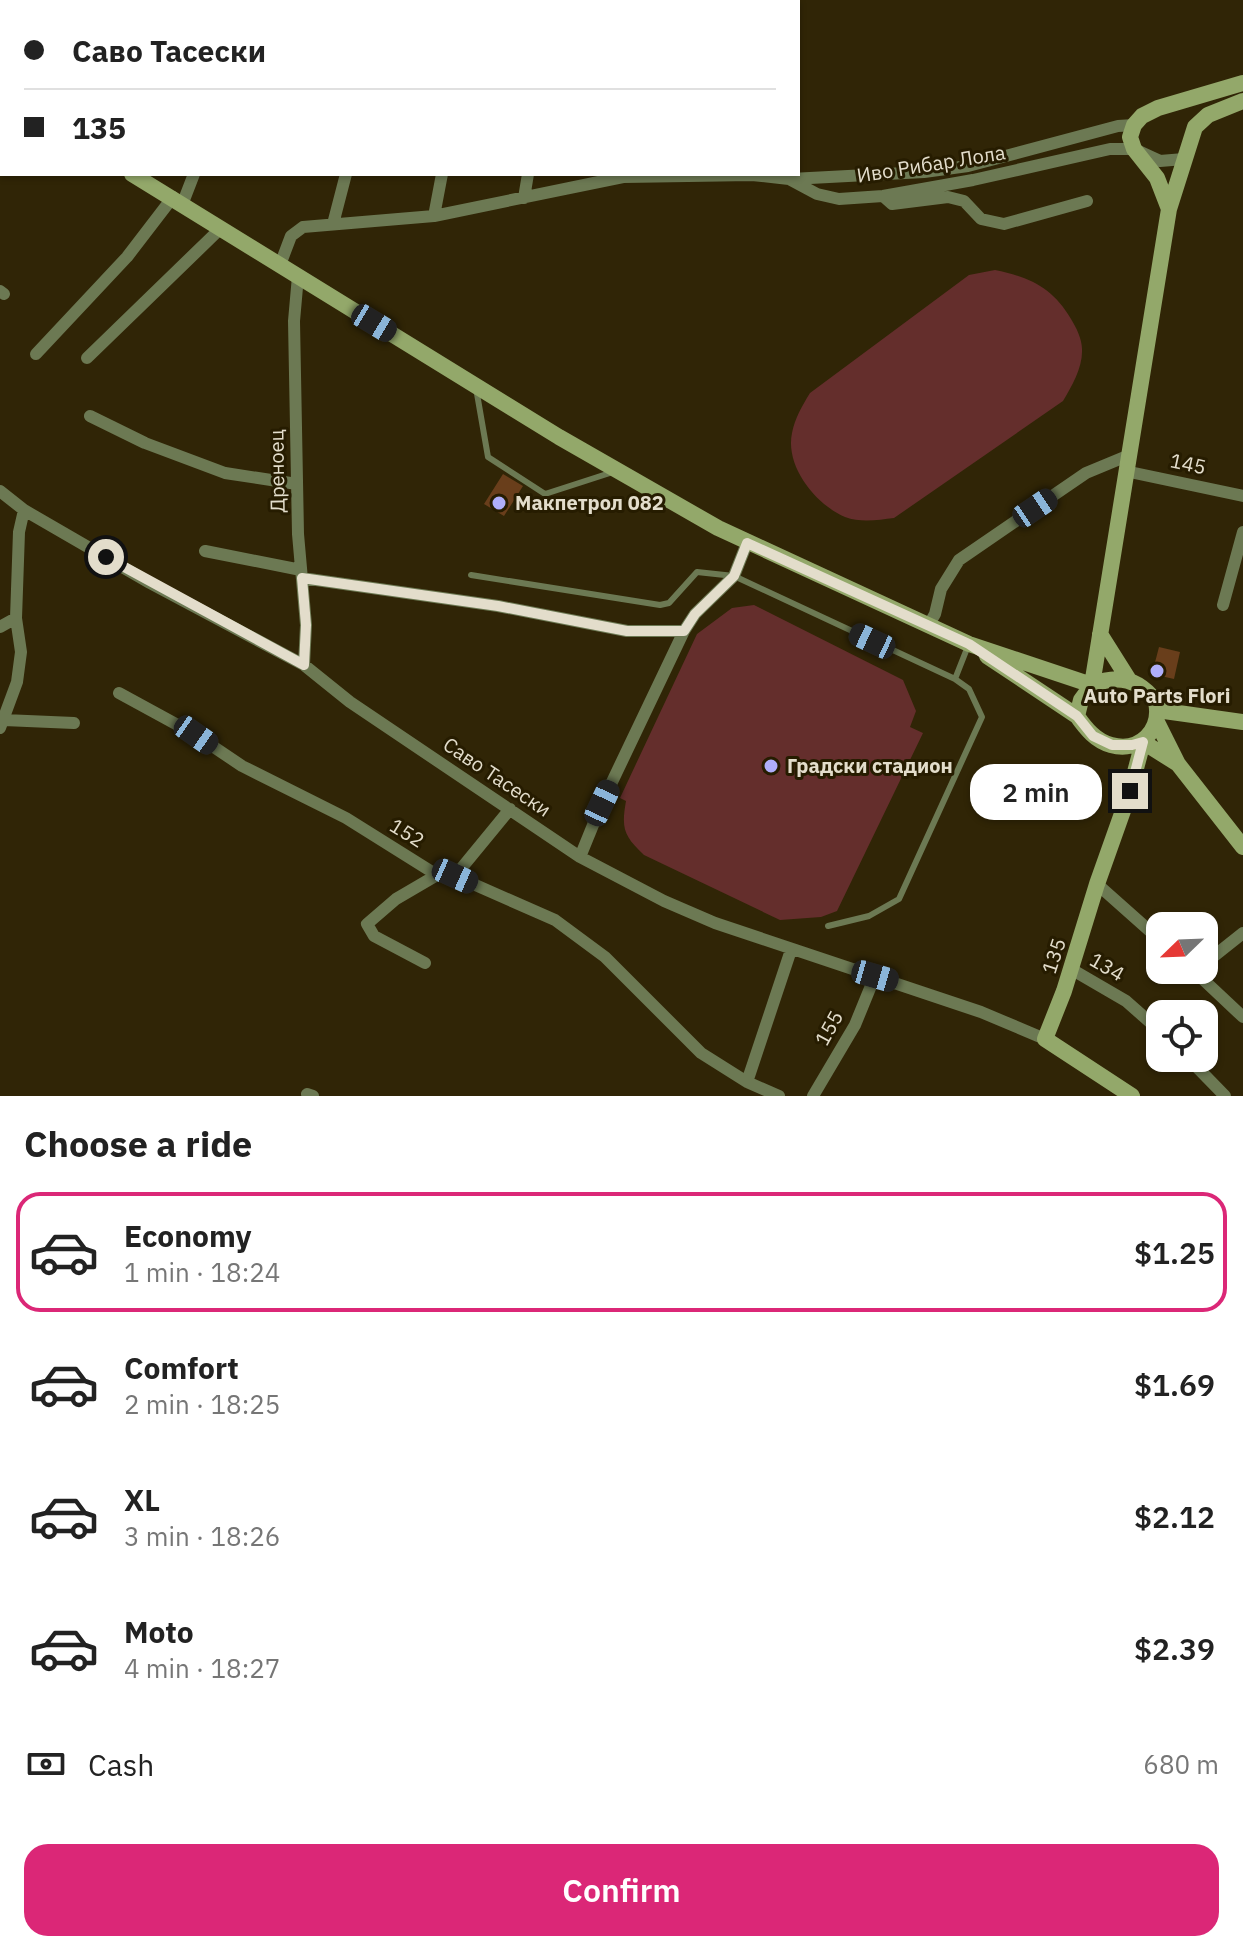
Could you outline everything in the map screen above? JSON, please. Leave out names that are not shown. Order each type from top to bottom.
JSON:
[{"type":"main road","points":[[1169,209],[1157,178],[1134,149],[1130,137],[1134,125],[1150,112],[1243,83]]},
{"type":"main road","points":[[1077,716],[1081,700],[1092,685],[1169,209],[1195,127],[1208,115],[1243,101]]},
{"type":"main road","points":[[1174,104],[1195,127]]},
{"type":"main road","points":[[135,176],[651,492],[747,543],[969,644],[1092,685],[1108,678],[1129,680],[1148,691],[1156,702],[1157,716],[1178,764],[1243,847]]},
{"type":"main road","points":[[1100,634],[1129,680]]},
{"type":"main road","points":[[969,644],[1077,716],[1093,736],[1112,745],[1143,742],[1157,716]]},
{"type":"main road","points":[[1157,716],[1243,722]]},
{"type":"main road","points":[[1143,742],[1178,764]]},
{"type":"main road","name":"135","points":[[1045,1039],[1130,791],[1143,742]]},
{"type":"main road","name":"Саво Тасески","points":[[1045,1039],[1132,1096]]},
{"type":"street","points":[[789,179],[924,172],[968,166],[1118,126],[1134,125]]},
{"type":"street","name":"Иво Рибар Лола","points":[[740,176],[789,179],[817,194],[839,199],[883,196],[973,180],[1110,149],[1134,149],[1160,161],[1184,159]]},
{"type":"street","points":[[36,354],[178,201],[193,176]]},
{"type":"street","points":[[333,224],[345,176]]},
{"type":"street","points":[[434,216],[442,176]]},
{"type":"street","points":[[524,198],[528,176]]},
{"type":"street","name":"Иво Рибар Лола","points":[[280,265],[291,236],[303,227],[434,216],[623,177],[674,176]]},
{"type":"street","points":[[883,196],[892,204],[948,197],[964,201],[981,219],[1004,224],[1087,201]]},
{"type":"street","points":[[87,358],[221,228]]},
{"type":"street","name":"Дреноец","points":[[298,276],[294,321],[297,484],[306,625],[304,665]]},
{"type":"street","points":[[90,416],[145,443],[225,473],[297,484]]},
{"type":"street","points":[[928,626],[935,614],[941,589],[959,560],[1086,473],[1126,463]]},
{"type":"street","name":"145","points":[[1126,463],[1243,496]]},
{"type":"street","name":"Саво Тасески","points":[[0,491],[24,510],[150,583],[304,665],[350,702],[580,857],[664,901],[715,923],[981,1012],[1045,1039]]},
{"type":"street","points":[[24,510],[19,532],[16,618],[21,652],[17,682],[2,724],[74,723]]},
{"type":"street","points":[[1223,605],[1243,532]]},
{"type":"street","points":[[580,857],[602,803],[684,631],[695,614],[734,576],[747,543]]},
{"type":"street","points":[[205,551],[301,574],[498,606],[627,631],[684,631]]},
{"type":"street","points":[[0,627],[16,618]]},
{"type":"street","name":"152","points":[[119,693],[196,735],[242,766],[346,818],[437,875],[455,876],[555,920],[605,957],[701,1053],[747,1082],[779,1096]]},
{"type":"street","points":[[455,876],[510,809]]},
{"type":"street","points":[[425,963],[374,936],[367,924],[396,899],[437,875]]},
{"type":"street","points":[[1097,884],[1146,928]]},
{"type":"street","points":[[1218,953],[1243,933]]},
{"type":"street","points":[[747,1082],[791,950]]},
{"type":"street","name":"134","points":[[1071,969],[1126,1001],[1146,1019]]},
{"type":"street","name":"155","points":[[813,1096],[855,1025],[875,976]]},
{"type":"street","points":[[1211,984],[1243,1017]]},
{"type":"street","points":[[1202,1072],[1225,1096]]},
{"type":"lane","points":[[475,385],[488,457],[545,494],[618,470]]},
{"type":"lane","points":[[471,575],[660,605],[669,603],[697,572],[734,576],[955,679],[969,689],[982,717],[899,899],[869,916],[828,926]]},
{"type":"lane","points":[[955,679],[969,644]]},
{"type":"shaded area","points":[[995,270],[1030,280],[1048,292],[1064,308],[1075,326],[1081,341],[1081,363],[1063,401],[894,518],[857,520],[834,511],[813,493],[793,458],[793,428],[810,393],[969,275]]},
{"type":"shaded area","name":"Градски стадион","points":[[754,605],[903,680],[916,711],[910,727],[923,733],[837,911],[821,917],[780,920],[644,855],[628,837],[624,825],[626,801],[620,798],[697,634],[732,608]]},
{"type":"building","points":[[503,474],[523,486],[504,516],[484,504]]},
{"type":"building","points":[[1159,647],[1180,652],[1174,679],[1152,674]]},
{"type":"place","name":"Макпетрол 082","points":[[499,503]]},
{"type":"place","name":"Auto Parts Flori","points":[[1157,671]]},
{"type":"place","name":"Градски стадион","points":[[771,766]]},
{"type":"route","points":[[106,557],[304,665],[306,625],[302,578],[498,606],[627,631],[684,631],[695,614],[734,576],[747,543],[969,644],[1077,716],[1093,736],[1112,745],[1143,742],[1130,791]]}]
